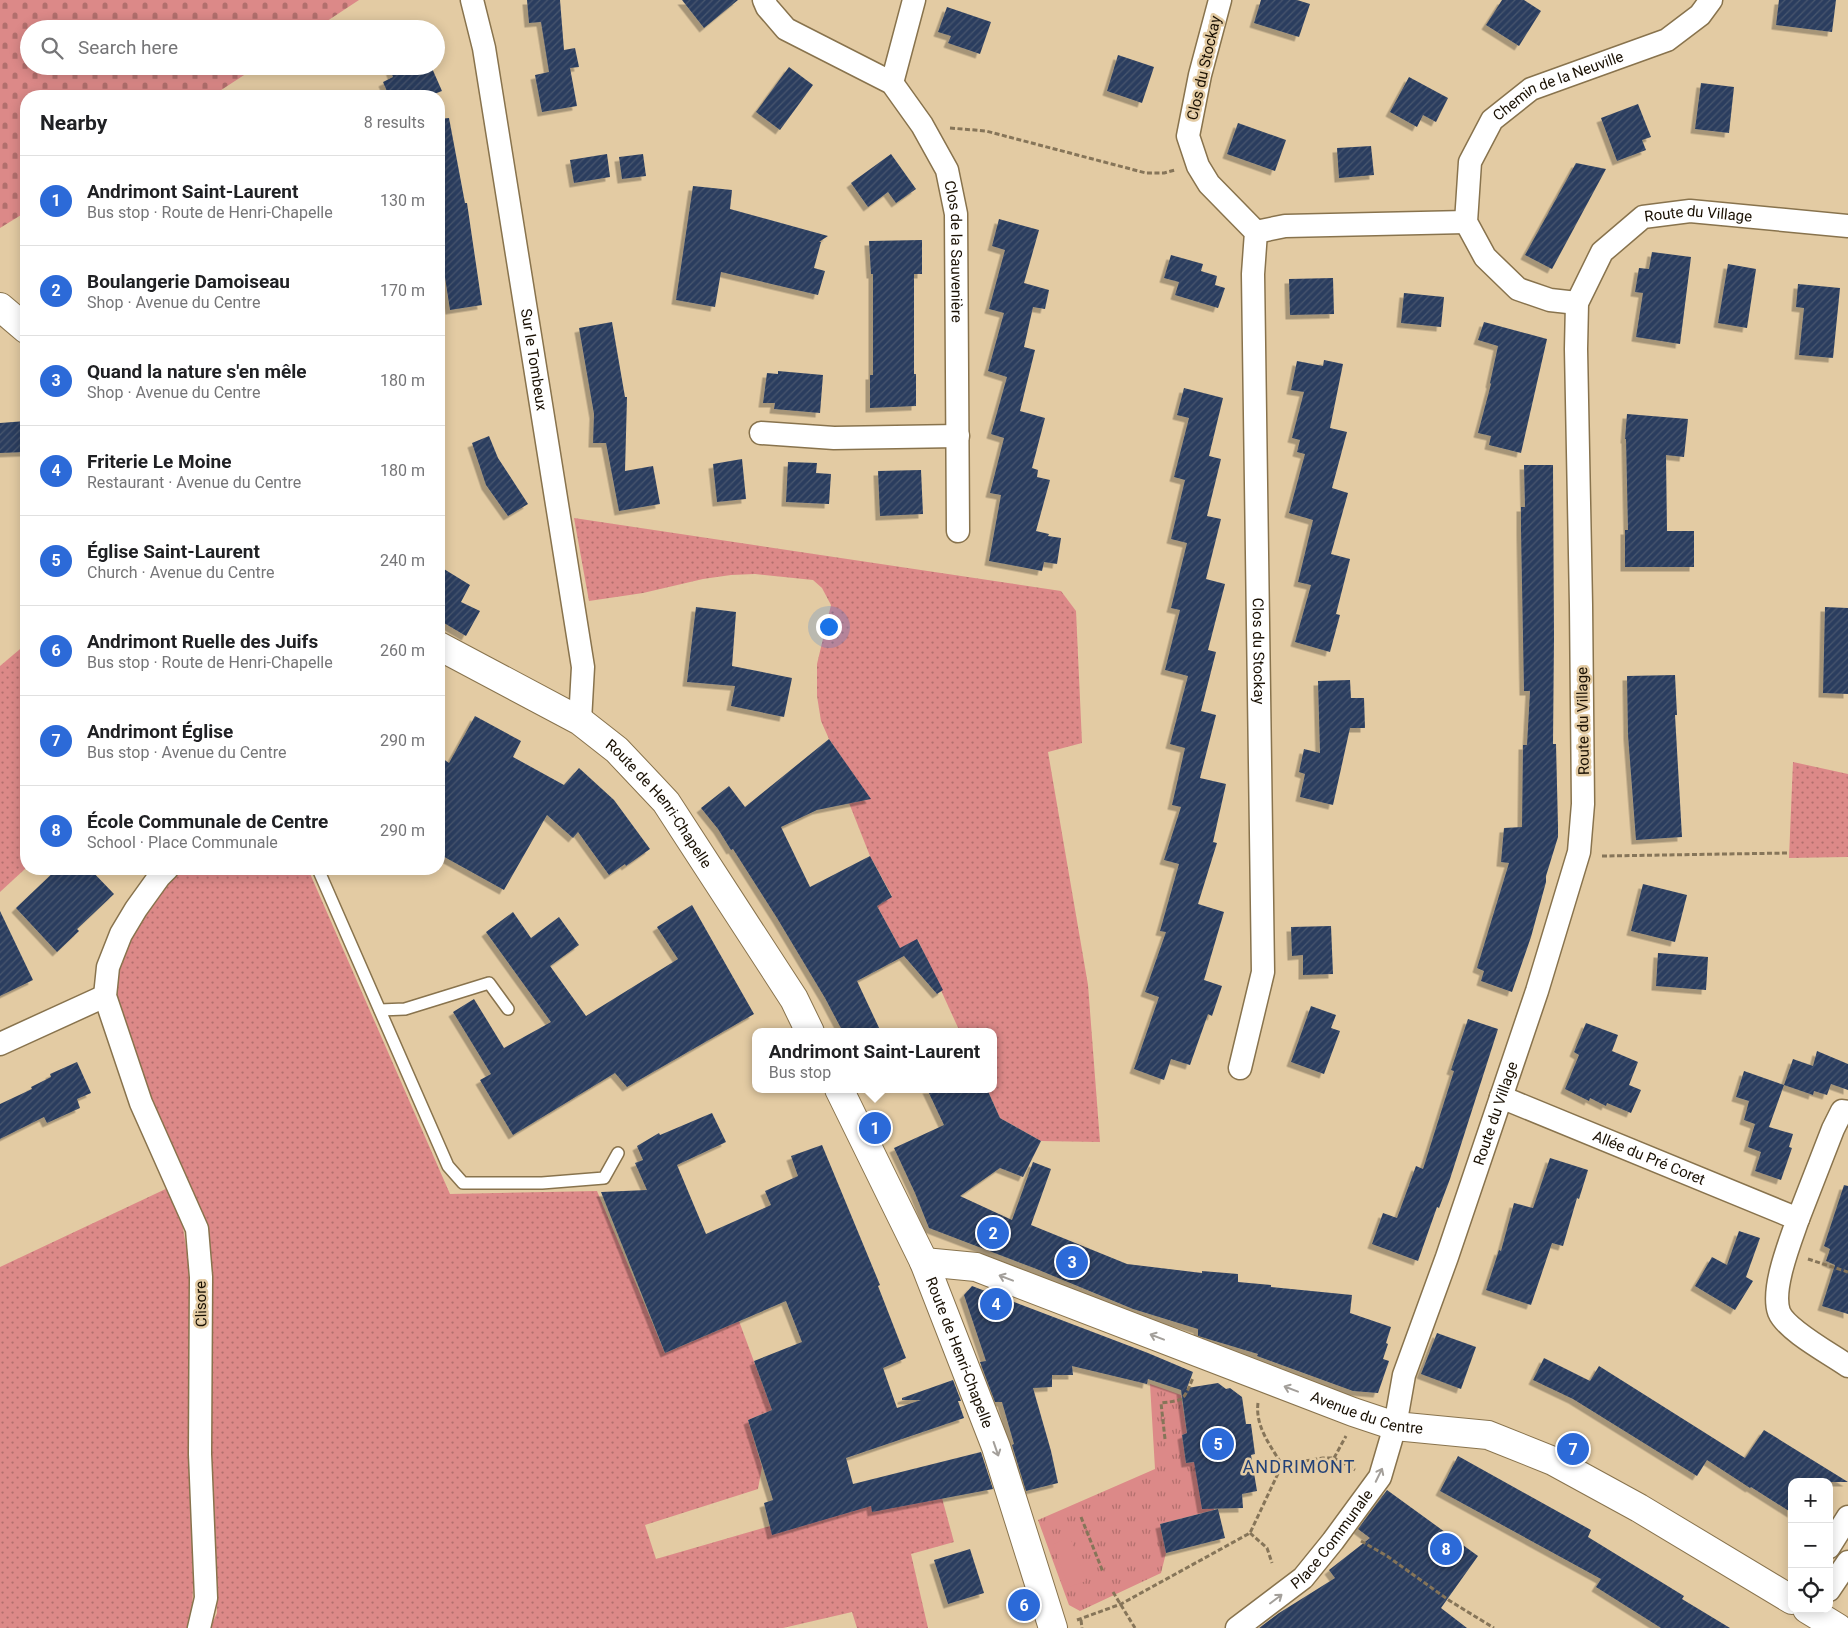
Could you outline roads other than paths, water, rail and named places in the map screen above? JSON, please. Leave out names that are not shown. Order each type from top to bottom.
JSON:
[{"type":"street","name":"Sur le Tombeux","points":[[472,0],[484,48],[582,667],[580,721]]},
{"type":"street","name":"Clos de la Sauvenière","points":[[764,0],[767,7],[786,29],[892,83],[922,125],[947,170],[956,214],[958,531]]},
{"type":"street","points":[[892,83],[914,0]]},
{"type":"street","name":"Clos du Stockay","points":[[1220,0],[1200,75],[1188,136],[1198,166],[1209,184],[1256,232],[1254,274],[1263,972],[1240,1068]]},
{"type":"street","name":"Chemin de la Neuville","points":[[1466,222],[1470,162],[1492,120],[1531,90],[1667,40],[1700,15],[1711,0]]},
{"type":"street","name":"Route du Village","points":[[1395,1426],[1404,1375],[1447,1257],[1537,992],[1580,852],[1583,794],[1582,605],[1576,348],[1577,303],[1602,252],[1643,217],[1690,211],[1848,226]]},
{"type":"street","points":[[1256,232],[1286,226],[1466,222],[1485,257],[1518,289],[1550,300],[1577,303]]},
{"type":"street","points":[[0,307],[20,324]]},
{"type":"street","points":[[761,433],[834,438],[958,436]]},
{"type":"street","name":"Route de Henri-Chapelle","points":[[445,649],[580,721],[617,750],[666,802],[794,999],[808,1028]]},
{"type":"street","points":[[0,1044],[105,996],[108,967],[120,934],[161,875]]},
{"type":"street","name":"Clisore","points":[[105,996],[141,1103],[197,1229],[201,1277],[200,1454],[206,1598],[199,1628]]},
{"type":"street","name":"Route de Henri-Chapelle","points":[[840,1093],[924,1262],[996,1447],[1053,1627]]},
{"type":"street","name":"Allée du Pré Coret","points":[[1501,1097],[1798,1219]]},
{"type":"street","points":[[1848,1112],[1842,1111],[1832,1129],[1786,1252],[1777,1293],[1779,1313],[1793,1330],[1848,1366]]},
{"type":"street","name":"Avenue du Centre","points":[[924,1262],[976,1267],[1353,1412],[1395,1426],[1488,1435],[1553,1461],[1639,1508],[1788,1596]]},
{"type":"street","name":"Place Communale","points":[[1236,1628],[1303,1578],[1341,1530],[1380,1476],[1395,1426]]},
{"type":"street","points":[[1833,1541],[1848,1517]]},
{"type":"street","points":[[1833,1584],[1848,1562]]},
{"type":"street","name":"Avenue du Centre","points":[[1816,1613],[1838,1628]]},
{"type":"lane","points":[[321,875],[448,1166],[463,1183],[542,1183],[604,1178],[618,1153]]},
{"type":"lane","points":[[380,1010],[405,1009],[489,983],[508,1009]]},
{"type":"place","name":"Andrimont Saint-Laurent","points":[[875,1128]]},
{"type":"place","name":"Boulangerie Damoiseau","points":[[993,1233]]},
{"type":"place","name":"Quand la nature s'en mêle","points":[[1072,1262]]},
{"type":"place","name":"Friterie Le Moine","points":[[996,1304]]},
{"type":"place","name":"Église Saint-Laurent","points":[[1218,1444]]},
{"type":"place","name":"Andrimont Église","points":[[1573,1449]]},
{"type":"place","name":"École Communale de Centre","points":[[1446,1549]]},
{"type":"place","name":"Andrimont Ruelle des Juifs","points":[[1024,1605]]},
{"type":"district","name":"ANDRIMONT","points":[[1299,1466]]}]
